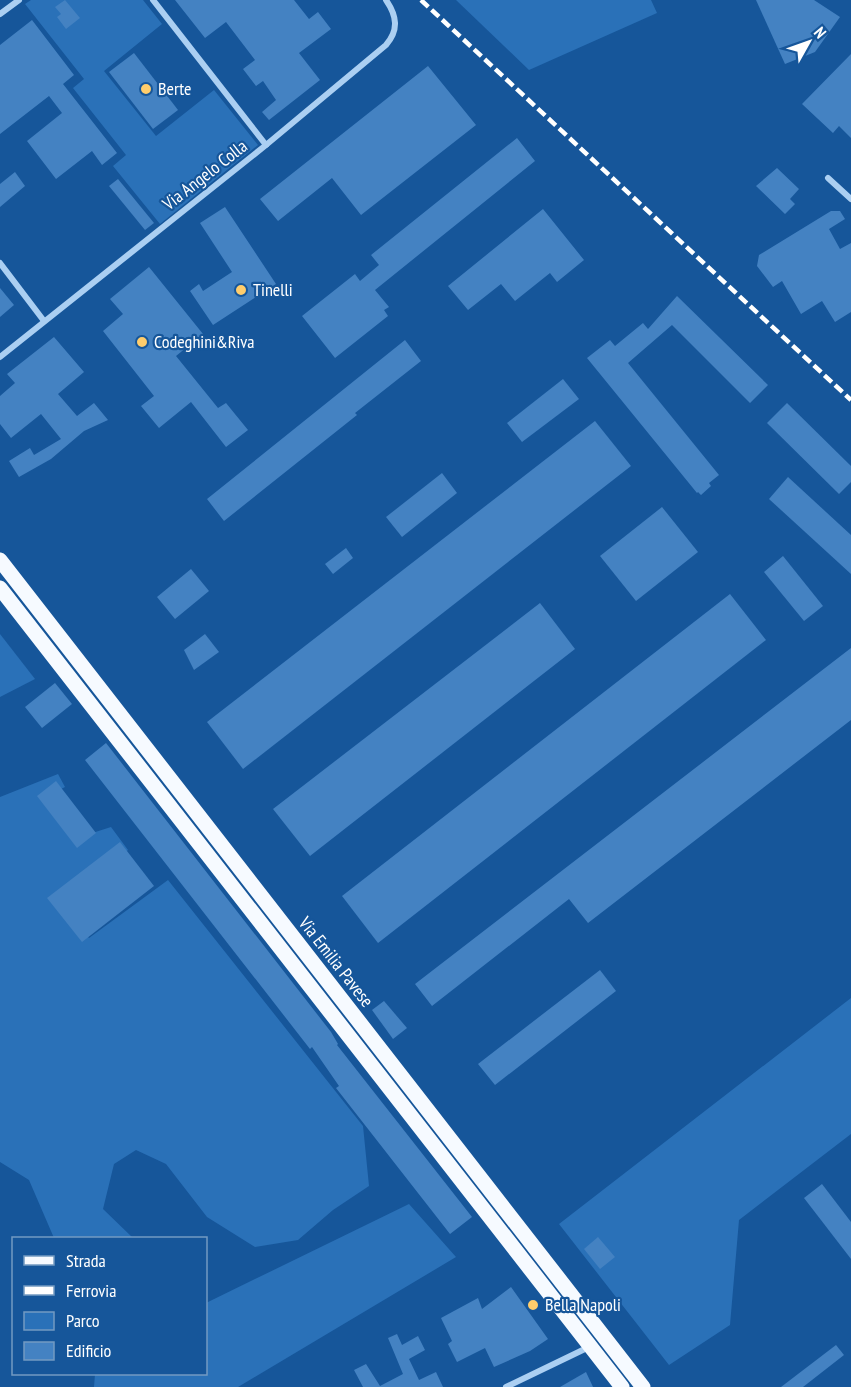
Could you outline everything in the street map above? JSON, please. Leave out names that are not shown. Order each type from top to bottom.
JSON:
[{"type":"main road","name":"Via Emilia Pavese","points":[[0,560],[643,1387]]},
{"type":"main road","name":"Via Emilia Pavese","points":[[0,588],[622,1387]]},
{"type":"street","points":[[0,14],[19,0]]},
{"type":"street","points":[[153,0],[266,145]]},
{"type":"street","name":"Via Angelo Colla","points":[[0,357],[266,145],[386,45],[393,37],[396,21],[386,0]]},
{"type":"street","points":[[828,177],[851,199]]},
{"type":"street","points":[[0,262],[44,321]]},
{"type":"street","points":[[506,1387],[589,1346]]},
{"type":"green space","points":[[31,0],[143,0],[162,24],[104,71],[156,136],[214,90],[258,145],[160,224],[113,166],[126,155],[73,88],[84,79],[25,4]]},
{"type":"green space","points":[[456,0],[651,0],[657,13],[529,70]]},
{"type":"green space","points":[[0,634],[35,679],[0,697]]},
{"type":"green space","points":[[58,774],[65,787],[45,797],[83,836],[111,827],[128,850],[61,906],[89,938],[168,880],[363,1126],[369,1186],[333,1210],[298,1240],[255,1247],[207,1217],[166,1164],[136,1150],[114,1164],[103,1209],[132,1237],[54,1237],[29,1180],[0,1162],[0,797]]},
{"type":"green space","points":[[851,998],[851,1134],[739,1220],[730,1325],[669,1365],[559,1224]]},
{"type":"green space","points":[[409,1204],[456,1257],[238,1387],[94,1387],[95,1375],[207,1375],[207,1303]]},
{"type":"building","points":[[65,0],[80,18],[66,29],[57,17],[61,14],[55,7]]},
{"type":"building","points":[[175,0],[294,0],[309,19],[318,12],[331,29],[299,53],[320,80],[269,120],[262,112],[276,100],[263,81],[256,86],[243,69],[255,60],[226,22],[205,38]]},
{"type":"building","points":[[756,0],[814,0],[840,17],[815,52],[785,64]]},
{"type":"building","points":[[32,20],[74,75],[63,84],[117,153],[102,165],[92,151],[56,179],[27,141],[62,113],[49,96],[0,134],[0,45]]},
{"type":"building","name":"Berte","points":[[134,53],[178,110],[153,129],[109,72]]},
{"type":"building","points":[[851,54],[851,138],[839,126],[833,133],[802,104]]},
{"type":"building","points":[[428,66],[476,125],[361,215],[332,178],[278,221],[260,199]]},
{"type":"building","points":[[517,138],[535,161],[375,290],[389,307],[384,310],[388,316],[335,358],[302,316],[355,274],[360,281],[379,265],[371,255]]},
{"type":"building","points":[[777,168],[799,189],[790,199],[795,204],[785,214],[756,186]]},
{"type":"building","points":[[15,172],[25,186],[0,207],[0,184]]},
{"type":"building","points":[[118,179],[154,223],[145,230],[109,186]]},
{"type":"building","points":[[225,207],[276,284],[213,325],[190,291],[199,284],[203,291],[232,272],[200,223]]},
{"type":"building","points":[[543,209],[584,260],[557,282],[550,273],[515,301],[501,284],[468,310],[448,286]]},
{"type":"building","points":[[831,211],[840,211],[845,219],[829,229],[840,249],[851,243],[851,312],[835,322],[822,301],[801,314],[782,281],[773,287],[757,266],[759,255]]},
{"type":"building","points":[[149,267],[203,334],[176,356],[218,408],[226,403],[248,430],[226,447],[191,402],[159,428],[141,406],[154,396],[103,331],[123,314],[110,299]]},
{"type":"building","points":[[0,288],[14,305],[0,317]]},
{"type":"building","points":[[677,296],[768,385],[750,403],[672,325],[628,363],[719,475],[709,483],[711,486],[701,495],[587,358],[610,340],[615,346],[643,323],[648,329]]},
{"type":"building","points":[[54,337],[84,372],[58,394],[77,416],[94,403],[108,420],[84,431],[51,459],[19,477],[9,461],[30,448],[34,455],[61,439],[41,414],[11,438],[0,424],[0,396],[15,383],[7,374]]},
{"type":"building","points":[[405,340],[421,361],[224,521],[207,499]]},
{"type":"building","points":[[563,379],[579,399],[522,442],[507,423]]},
{"type":"building","points":[[787,403],[851,466],[851,482],[839,494],[767,423]]},
{"type":"building","points":[[595,421],[631,466],[243,769],[207,722]]},
{"type":"building","points":[[442,473],[457,493],[402,537],[386,517]]},
{"type":"building","points":[[788,477],[851,535],[851,574],[769,499]]},
{"type":"building","points":[[662,507],[698,552],[636,601],[600,556]]},
{"type":"building","points":[[346,548],[353,558],[333,574],[325,564]]},
{"type":"building","points":[[783,556],[823,606],[804,621],[764,572]]},
{"type":"building","points":[[191,569],[209,591],[175,619],[157,597]]},
{"type":"building","points":[[730,594],[766,640],[378,943],[342,896]]},
{"type":"building","points":[[540,603],[575,649],[310,856],[273,809]]},
{"type":"building","points":[[205,634],[219,652],[194,670],[184,650]]},
{"type":"building","points":[[851,648],[851,720],[588,923],[569,899],[432,1006],[415,984]]},
{"type":"building","points":[[55,683],[72,704],[42,728],[25,707]]},
{"type":"building","points":[[106,743],[472,1217],[450,1234],[336,1088],[339,1086],[312,1047],[310,1049],[85,760]]},
{"type":"building","points":[[56,781],[96,833],[77,848],[37,796]]},
{"type":"building","points":[[120,842],[154,886],[82,942],[47,898]]},
{"type":"building","points":[[600,970],[616,991],[495,1085],[478,1064]]},
{"type":"building","points":[[384,1001],[407,1028],[393,1039],[372,1010]]},
{"type":"building","points":[[822,1184],[851,1222],[851,1259],[804,1198]]},
{"type":"building","points":[[598,1237],[615,1257],[600,1269],[584,1249]]},
{"type":"building","points":[[511,1287],[548,1339],[530,1351],[494,1367],[485,1348],[457,1362],[448,1344],[452,1341],[441,1318],[478,1298],[482,1309]]},
{"type":"building","points":[[397,1334],[402,1345],[418,1336],[425,1350],[409,1359],[419,1380],[436,1372],[443,1387],[363,1387],[354,1370],[366,1364],[380,1386],[403,1374],[388,1338]]},
{"type":"building","points":[[836,1345],[844,1355],[803,1387],[781,1387]]},
{"type":"building","points":[[586,1372],[593,1387],[560,1387]]},
{"type":"railway","points":[[421,0],[851,400]]},
{"type":"place","name":"Berte","points":[[146,89]]},
{"type":"place","name":"Tinelli","points":[[241,290]]},
{"type":"place","name":"Codeghini&Riva","points":[[142,342]]},
{"type":"place","name":"Bella Napoli","points":[[533,1305]]}]
